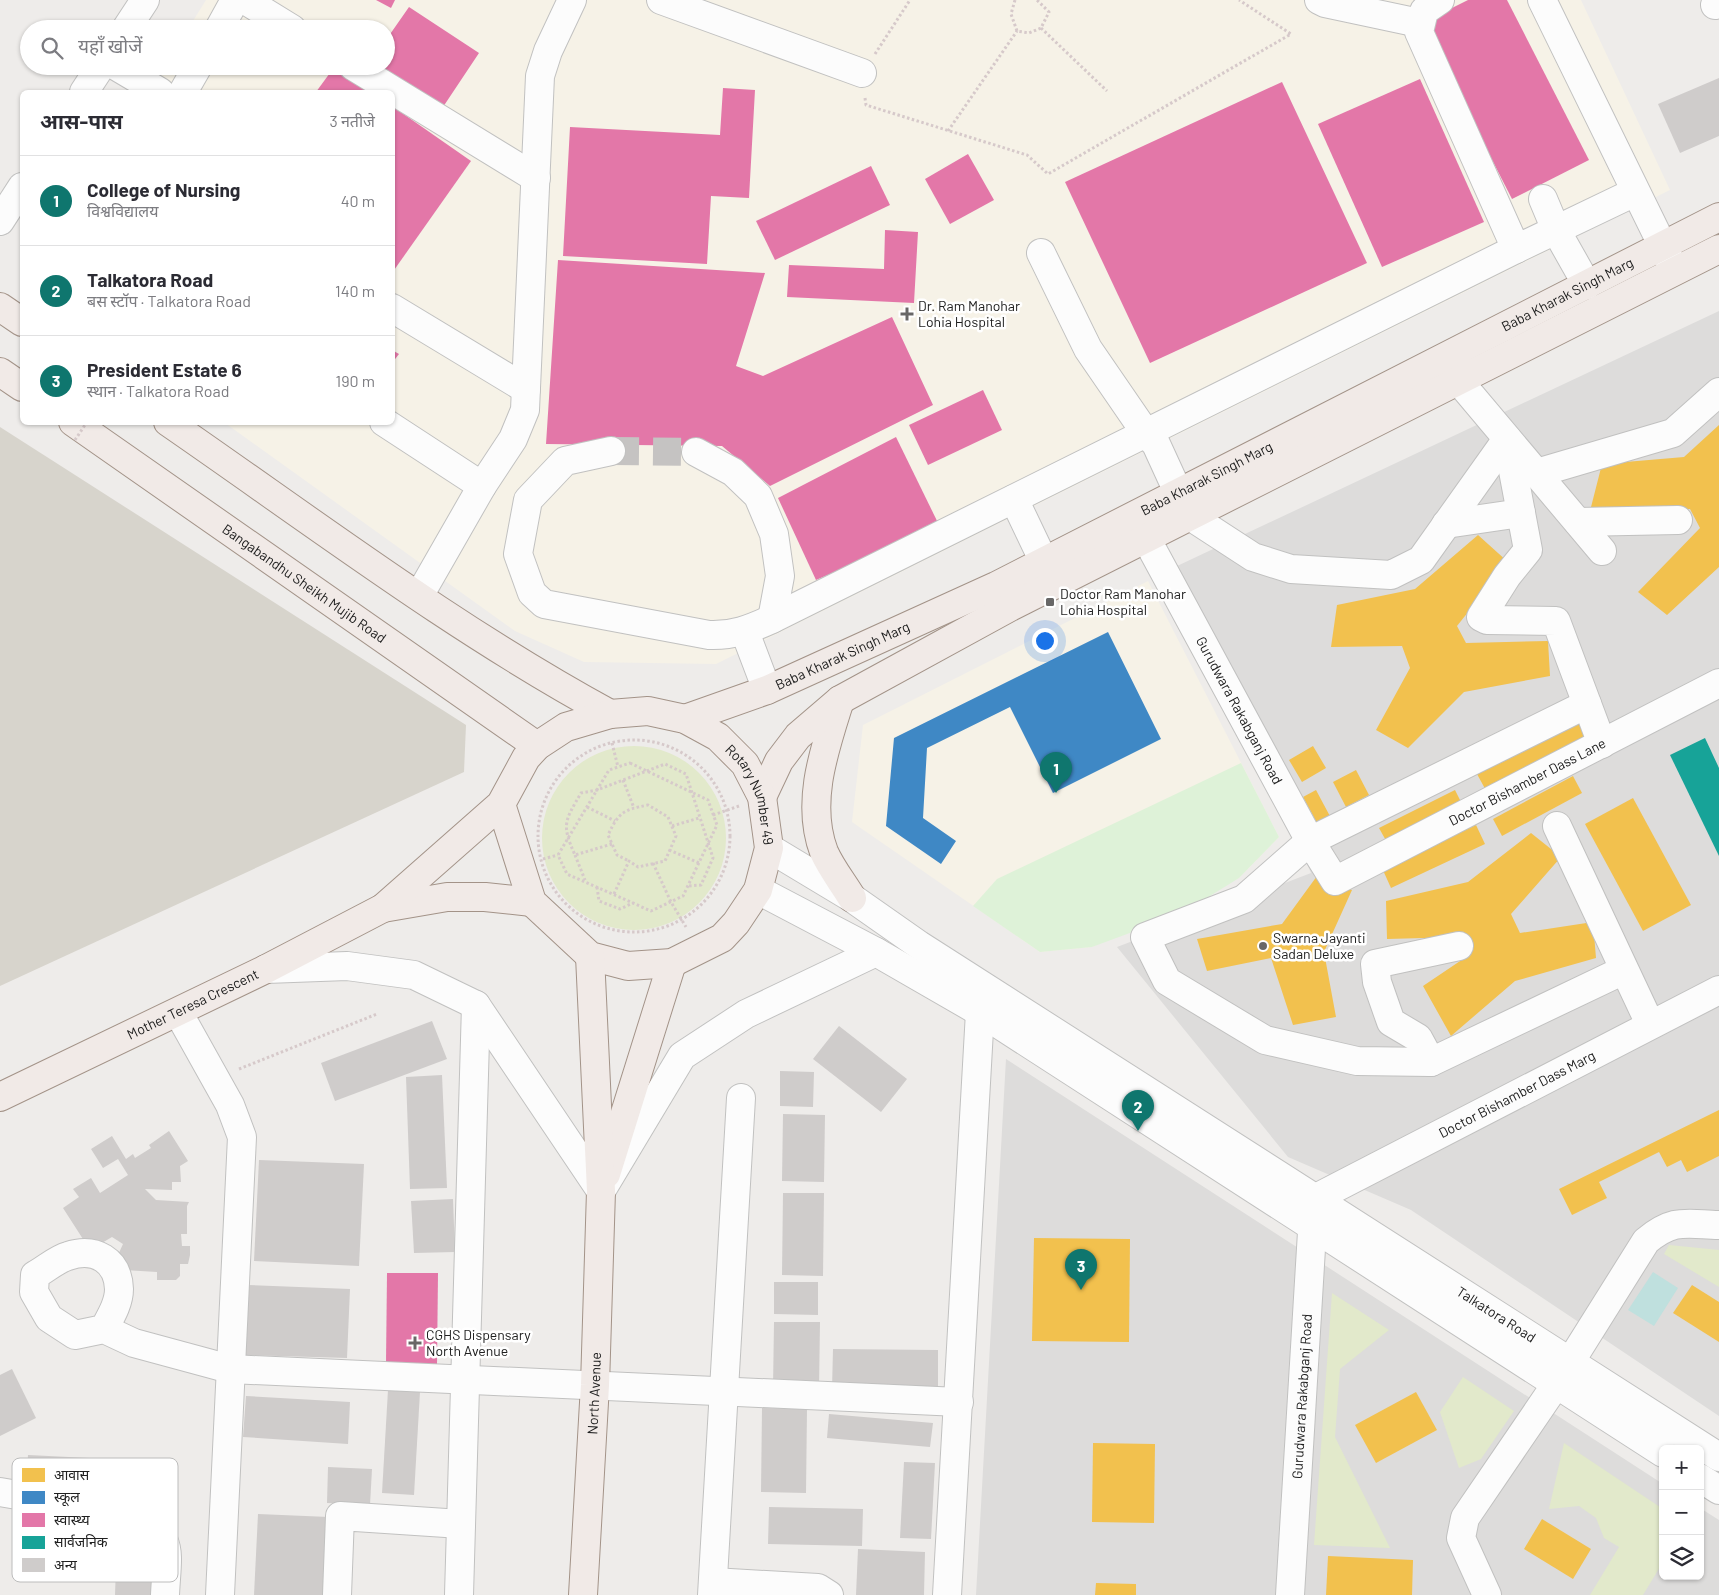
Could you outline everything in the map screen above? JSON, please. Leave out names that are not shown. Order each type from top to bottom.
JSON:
[{"type":"main road","name":"Baba Kharak Singh Marg","points":[[685,719],[767,690],[996,586],[1719,218]]},
{"type":"main road","name":"Baba Kharak Singh Marg","points":[[762,797],[779,761],[798,736],[840,700],[1012,606],[1719,249]]},
{"type":"main road","points":[[0,307],[20,321]]},
{"type":"main road","points":[[172,425],[419,596],[542,677],[610,714]]},
{"type":"main road","name":"Bangabandhu Sheikh Mujib Road","points":[[74,431],[537,746]]},
{"type":"main road","points":[[840,700],[828,740],[815,806],[825,852],[852,898]]},
{"type":"main road","name":"Rotary Number 49","points":[[648,711],[685,719],[718,737],[745,764],[762,797],[769,848],[758,890],[736,922],[722,938],[672,963],[628,966],[590,956],[532,902],[501,804],[526,758],[537,746],[566,727],[610,714],[648,711]]},
{"type":"main road","name":"Mother Teresa Crescent","points":[[0,1097],[266,969],[383,908],[501,804]]},
{"type":"main road","name":"Mother Teresa Crescent","points":[[383,908],[448,897],[485,897],[532,902]]},
{"type":"main road","name":"North Avenue","points":[[583,1595],[595,1385],[601,1191],[590,956]]},
{"type":"main road","name":"North Avenue","points":[[601,1191],[672,963]]},
{"type":"street","points":[[132,20],[145,0]]},
{"type":"street","points":[[224,20],[235,0]]},
{"type":"street","points":[[245,0],[277,20]]},
{"type":"street","points":[[419,596],[482,486],[513,439],[525,410],[540,76],[548,51],[572,0]]},
{"type":"street","points":[[661,0],[862,73]]},
{"type":"street","points":[[1319,0],[1325,3],[1419,24]]},
{"type":"street","points":[[1440,0],[1424,11],[1418,32],[1516,249]]},
{"type":"street","points":[[1542,0],[1675,271]]},
{"type":"street","points":[[85,90],[95,75]]},
{"type":"street","points":[[131,75],[157,90]]},
{"type":"street","points":[[184,90],[193,75]]},
{"type":"street","points":[[369,75],[393,90]]},
{"type":"street","points":[[395,91],[536,178]]},
{"type":"street","points":[[0,221],[20,190]]},
{"type":"street","points":[[611,451],[565,461],[528,500],[518,554],[532,593],[544,604],[699,633],[728,636],[745,632],[1145,432],[1635,192]]},
{"type":"street","points":[[1543,199],[1556,230],[1587,285]]},
{"type":"street","points":[[1041,253],[1088,348],[1145,432],[1156,444],[1178,492]]},
{"type":"street","points":[[395,310],[526,389]]},
{"type":"street","points":[[1458,380],[1602,551]]},
{"type":"street","points":[[1536,473],[1673,433],[1719,392]]},
{"type":"street","points":[[389,425],[482,486]]},
{"type":"street","points":[[1507,439],[1528,550],[1507,576],[1481,617],[1488,620],[1556,621],[1602,744]]},
{"type":"street","points":[[1190,516],[1253,557],[1291,569],[1391,575],[1421,560],[1507,439]]},
{"type":"street","points":[[696,452],[733,472],[758,496],[774,534],[780,576],[772,619]]},
{"type":"street","points":[[1014,499],[1044,562]]},
{"type":"street","points":[[1446,524],[1521,513]]},
{"type":"street","points":[[1578,522],[1678,520]]},
{"type":"street","name":"Gurudwara Rakabganj Road","points":[[1146,538],[1310,841],[1336,881]]},
{"type":"street","points":[[745,632],[767,690]]},
{"type":"street","name":"Doctor Bishamber Dass Lane","points":[[1336,881],[1719,683]]},
{"type":"street","points":[[1587,704],[1310,841],[1244,899],[1145,936],[1167,981],[1266,1040],[1358,1061],[1430,1062],[1624,970]]},
{"type":"street","points":[[1557,826],[1650,1024]]},
{"type":"street","name":"Talkatora Road","points":[[769,848],[852,898],[1313,1212],[1564,1373],[1719,1457]]},
{"type":"street","name":"Talkatora Road","points":[[758,890],[876,952],[980,1012],[1313,1212]]},
{"type":"street","points":[[1430,1062],[1418,1038],[1391,1022],[1377,982],[1375,964],[1459,946]]},
{"type":"street","points":[[266,969],[347,966],[414,975],[476,1005],[601,1191],[682,1056],[746,1014],[876,952]]},
{"type":"street","name":"Doctor Bishamber Dass Marg","points":[[1313,1212],[1650,1024],[1719,990]]},
{"type":"street","points":[[459,1595],[476,1005]]},
{"type":"street","points":[[178,1012],[237,1119],[242,1137],[220,1595]]},
{"type":"street","points":[[947,1595],[980,1012]]},
{"type":"street","points":[[741,1098],[713,1588],[818,1588],[829,1595]]},
{"type":"street","name":"Gurudwara Rakabganj Road","points":[[1290,1595],[1313,1212]]},
{"type":"street","points":[[1487,1595],[1461,1538],[1461,1528],[1465,1518],[1564,1373],[1646,1241],[1664,1227],[1681,1224],[1719,1225]]},
{"type":"street","points":[[104,1328],[134,1343],[230,1369],[959,1402]]},
{"type":"street","name":"Talkatora Road","points":[[1564,1373],[1659,1450]]},
{"type":"street","points":[[1704,1481],[1719,1490]]},
{"type":"street","points":[[337,1595],[340,1516],[461,1524]]},
{"type":"street","points":[[165,1595],[166,1582]]},
{"type":"path","points":[[910,0],[862,73],[866,106],[1027,155],[1048,174],[1291,34],[1239,0]]},
{"type":"path","points":[[1016,0],[1011,14],[1017,31]]},
{"type":"path","points":[[1017,31],[1029,33],[1041,28],[1049,12],[1039,0]]},
{"type":"path","points":[[1041,28],[1107,91]]},
{"type":"path","points":[[948,131],[1017,31]]},
{"type":"path","points":[[624,741],[660,744],[692,760],[702,768],[719,791],[730,824],[730,846],[726,866],[709,897],[682,920],[648,931],[613,930],[580,916],[564,902],[552,885],[539,852],[538,831],[542,810],[558,778],[573,763],[590,751],[624,741]]},
{"type":"path","points":[[630,764],[647,771],[708,800],[717,825],[683,896],[651,911],[585,880],[567,874],[558,855],[609,770],[630,764]]},
{"type":"path","points":[[585,880],[568,838],[566,819],[581,793],[597,790],[665,764],[686,774],[713,858],[701,885],[688,886]]},
{"type":"path","points":[[623,780],[634,808]]},
{"type":"path","points":[[648,805],[668,817],[676,836],[665,861],[638,867],[617,855],[608,835],[617,816],[634,808],[648,805]]},
{"type":"path","points":[[587,807],[615,821]]},
{"type":"path","points":[[672,826],[699,818]]},
{"type":"path","points":[[576,855],[612,844]]},
{"type":"path","points":[[670,850],[699,863]]},
{"type":"path","points":[[614,894],[629,862]]},
{"type":"path","points":[[653,863],[670,902],[699,949]]},
{"type":"path","points":[[597,887],[600,901],[620,909],[634,903]]},
{"type":"path","points":[[216,1078],[377,1014]]},
{"type":"shaded area","name":"Dr. Ram Manohar Lohia Hospital","points":[[206,0],[1581,0],[1670,190],[716,664],[584,662],[515,631],[228,425],[395,425],[395,90],[149,90],[158,75],[395,75],[395,20],[194,20]]},
{"type":"shaded area","points":[[1719,311],[1719,1416],[1411,1210],[1288,1157],[1117,947],[1311,873],[1175,567]]},
{"type":"shaded area","points":[[0,427],[466,725],[464,772],[0,986]]},
{"type":"shaded area","points":[[1148,581],[1279,837],[1239,878],[1092,947],[1040,952],[852,822],[863,725]]},
{"type":"shaded area","points":[[1006,1059],[1659,1481],[1659,1580],[1704,1580],[1704,1511],[1719,1520],[1719,1595],[976,1595]]},
{"type":"green space","points":[[625,746],[643,746],[669,753],[685,761],[699,773],[711,787],[719,803],[726,829],[726,847],[719,873],[711,889],[699,903],[685,915],[661,926],[643,930],[625,930],[607,926],[583,915],[557,889],[546,865],[542,847],[542,829],[546,811],[557,787],[583,761],[607,750]]},
{"type":"green space","points":[[1241,763],[1279,837],[1239,878],[1181,914],[1092,947],[1040,952],[973,906],[997,879]]},
{"type":"green space","points":[[1669,1245],[1719,1250],[1719,1287],[1664,1254]]},
{"type":"green space","points":[[1332,1293],[1389,1330],[1340,1369],[1335,1437],[1390,1548],[1314,1545]]},
{"type":"green space","points":[[1463,1377],[1514,1411],[1481,1459],[1459,1468],[1440,1412]]},
{"type":"green space","points":[[1564,1443],[1659,1506],[1659,1569],[1643,1595],[1590,1595],[1619,1547],[1604,1538],[1596,1518],[1579,1506],[1549,1509]]},
{"type":"water","points":[[1653,1272],[1678,1288],[1654,1326],[1628,1310]]},
{"type":"building: आवास","points":[[1719,425],[1719,567],[1667,615],[1638,592],[1700,528],[1690,509],[1590,511],[1602,464],[1684,457]]},
{"type":"building: आवास","points":[[1478,535],[1508,562],[1457,626],[1466,643],[1548,641],[1550,676],[1464,692],[1408,748],[1376,730],[1410,668],[1402,646],[1331,647],[1337,605],[1415,589]]},
{"type":"building: आवास","points":[[1579,721],[1591,744],[1489,796],[1477,774]]},
{"type":"building: आवास","points":[[1313,746],[1326,768],[1302,782],[1289,760]]},
{"type":"building: आवास","points":[[1356,770],[1369,795],[1346,807],[1333,782]]},
{"type":"building: आवास","points":[[1573,776],[1582,793],[1502,836],[1493,819]]},
{"type":"building: आवास","points":[[1316,790],[1332,820],[1319,827],[1303,797]]},
{"type":"building: आवास","points":[[1455,790],[1464,808],[1389,846],[1379,828]]},
{"type":"building: आवास","points":[[1633,798],[1691,905],[1643,931],[1585,824]]},
{"type":"building: आवास","points":[[1476,825],[1485,844],[1391,888],[1382,868]]},
{"type":"building: आवास","points":[[1531,833],[1561,857],[1511,914],[1520,933],[1593,922],[1596,958],[1515,981],[1451,1036],[1423,986],[1469,955],[1460,937],[1387,939],[1386,901],[1468,882]]},
{"type":"building: आवास","name":"Swarna Jayanti Sadan Deluxe","points":[[1317,876],[1352,890],[1324,952],[1336,1017],[1293,1025],[1271,958],[1207,971],[1197,939],[1282,924]]},
{"type":"building: आवास","points":[[1719,1110],[1719,1156],[1687,1172],[1681,1160],[1667,1167],[1659,1152],[1599,1182],[1607,1198],[1572,1215],[1559,1189]]},
{"type":"building: आवास","points":[[1034,1238],[1130,1239],[1129,1342],[1032,1341]]},
{"type":"building: आवास","points":[[1692,1285],[1719,1302],[1719,1342],[1673,1313]]},
{"type":"building: आवास","points":[[1416,1392],[1437,1430],[1376,1463],[1355,1425]]},
{"type":"building: आवास","points":[[1093,1443],[1155,1444],[1154,1523],[1092,1522]]},
{"type":"building: आवास","points":[[1542,1519],[1591,1549],[1573,1579],[1524,1549]]},
{"type":"building: आवास","points":[[1328,1556],[1413,1560],[1412,1595],[1326,1595]]},
{"type":"building: आवास","points":[[1096,1583],[1136,1584],[1136,1595],[1095,1595]]},
{"type":"building: स्कूल","points":[[1108,632],[1161,739],[1053,793],[1010,707],[927,748],[923,818],[956,841],[941,864],[886,826],[894,738]]},
{"type":"building: स्वास्थ्य","points":[[376,0],[395,0],[391,8]]},
{"type":"building: स्वास्थ्य","points":[[1468,0],[1507,0],[1589,160],[1512,199],[1422,23]]},
{"type":"building: स्वास्थ्य","points":[[409,7],[479,53],[439,113],[382,75],[395,75],[395,27]]},
{"type":"building: स्वास्थ्य","points":[[328,75],[348,75],[370,90],[317,90]]},
{"type":"building: स्वास्थ्य","points":[[1420,79],[1484,222],[1382,267],[1318,124]]},
{"type":"building: स्वास्थ्य","points":[[1282,82],[1367,263],[1150,363],[1065,182]]},
{"type":"building: स्वास्थ्य","points":[[723,88],[755,90],[749,198],[711,196],[707,264],[563,256],[570,127],[720,135]]},
{"type":"building: स्वास्थ्य","points":[[395,108],[471,161],[395,269]]},
{"type":"building: स्वास्थ्य","points":[[968,154],[994,200],[950,224],[925,179]]},
{"type":"building: स्वास्थ्य","points":[[871,166],[890,205],[775,260],[756,221]]},
{"type":"building: स्वास्थ्य","points":[[885,230],[918,232],[914,303],[787,297],[789,265],[884,269]]},
{"type":"building: स्वास्थ्य","points":[[558,260],[765,273],[736,366],[763,376],[892,317],[933,405],[770,486],[722,446],[546,444]]},
{"type":"building: स्वास्थ्य","points":[[983,390],[1002,430],[928,465],[909,425]]},
{"type":"building: स्वास्थ्य","points":[[896,437],[940,527],[816,580],[778,498]]},
{"type":"building: स्वास्थ्य","points":[[387,1273],[438,1273],[437,1364],[386,1363]]},
{"type":"building: सार्वजनिक","points":[[1705,738],[1719,768],[1719,856],[1670,755]]},
{"type":"building: अन्य","points":[[1719,78],[1719,136],[1680,153],[1658,104]]},
{"type":"building: अन्य","points":[[432,1021],[447,1059],[335,1101],[321,1063]]},
{"type":"building: अन्य","points":[[839,1026],[907,1079],[881,1112],[813,1059]]},
{"type":"building: अन्य","points":[[780,1071],[814,1072],[813,1107],[780,1106]]},
{"type":"building: अन्य","points":[[442,1075],[447,1188],[410,1189],[406,1077]]},
{"type":"building: अन्य","points":[[783,1114],[825,1115],[824,1182],[782,1181]]},
{"type":"building: अन्य","points":[[169,1131],[188,1161],[180,1166],[181,1182],[172,1182],[172,1190],[145,1189],[156,1200],[189,1202],[187,1206],[187,1234],[181,1234],[182,1246],[190,1246],[190,1255],[188,1264],[180,1264],[180,1276],[176,1280],[157,1280],[157,1272],[124,1270],[118,1255],[123,1244],[112,1237],[90,1250],[63,1208],[79,1197],[73,1189],[91,1178],[100,1193],[128,1175],[118,1159],[103,1168],[91,1149],[112,1136],[126,1159],[133,1154],[135,1158],[151,1148],[149,1145]]},
{"type":"building: अन्य","points":[[259,1160],[364,1164],[359,1266],[254,1261]]},
{"type":"building: अन्य","points":[[783,1193],[824,1193],[823,1276],[782,1275]]},
{"type":"building: अन्य","points":[[453,1199],[455,1252],[414,1253],[411,1201]]},
{"type":"building: अन्य","points":[[774,1282],[818,1282],[818,1315],[774,1314]]},
{"type":"building: अन्य","points":[[248,1285],[350,1289],[347,1358],[245,1355]]},
{"type":"building: अन्य","points":[[774,1322],[820,1322],[819,1389],[773,1388]]},
{"type":"building: अन्य","points":[[833,1349],[938,1350],[938,1391],[832,1389]]},
{"type":"building: अन्य","points":[[12,1369],[36,1418],[0,1436],[0,1375]]},
{"type":"building: अन्य","points":[[388,1390],[420,1392],[414,1495],[382,1493]]},
{"type":"building: अन्य","points":[[246,1396],[350,1402],[348,1444],[243,1437]]},
{"type":"building: अन्य","points":[[762,1408],[807,1409],[806,1493],[761,1492]]},
{"type":"building: अन्य","points":[[829,1414],[933,1423],[930,1447],[827,1438]]},
{"type":"building: अन्य","points":[[28,1455],[90,1458],[28,1458]]},
{"type":"building: अन्य","points":[[904,1462],[935,1463],[931,1539],[900,1538]]},
{"type":"building: अन्य","points":[[328,1467],[372,1469],[370,1505],[327,1503]]},
{"type":"building: अन्य","points":[[769,1507],[863,1509],[862,1546],[768,1544]]},
{"type":"building: अन्य","points":[[258,1514],[329,1517],[326,1595],[254,1595]]},
{"type":"building: अन्य","points":[[858,1549],[925,1552],[924,1595],[856,1595]]},
{"type":"building: अन्य","points":[[115,1582],[153,1582],[152,1595],[115,1595]]},
{"type":"tunnel","points":[[611,451],[696,452]]},
{"type":"place","name":"Dr. Ram Manohar Lohia Hospital","points":[[907,314]]},
{"type":"place","name":"Doctor Ram Manohar Lohia Hospital","points":[[1050,602]]},
{"type":"place","name":"College of Nursing","points":[[1056,793]]},
{"type":"place","name":"Swarna Jayanti Sadan Deluxe","points":[[1263,946]]},
{"type":"place","name":"Talkatora Road","points":[[1138,1131]]},
{"type":"place","name":"President Estate 6","points":[[1081,1290]]},
{"type":"place","name":"CGHS Dispensary North Avenue","points":[[415,1343]]}]
